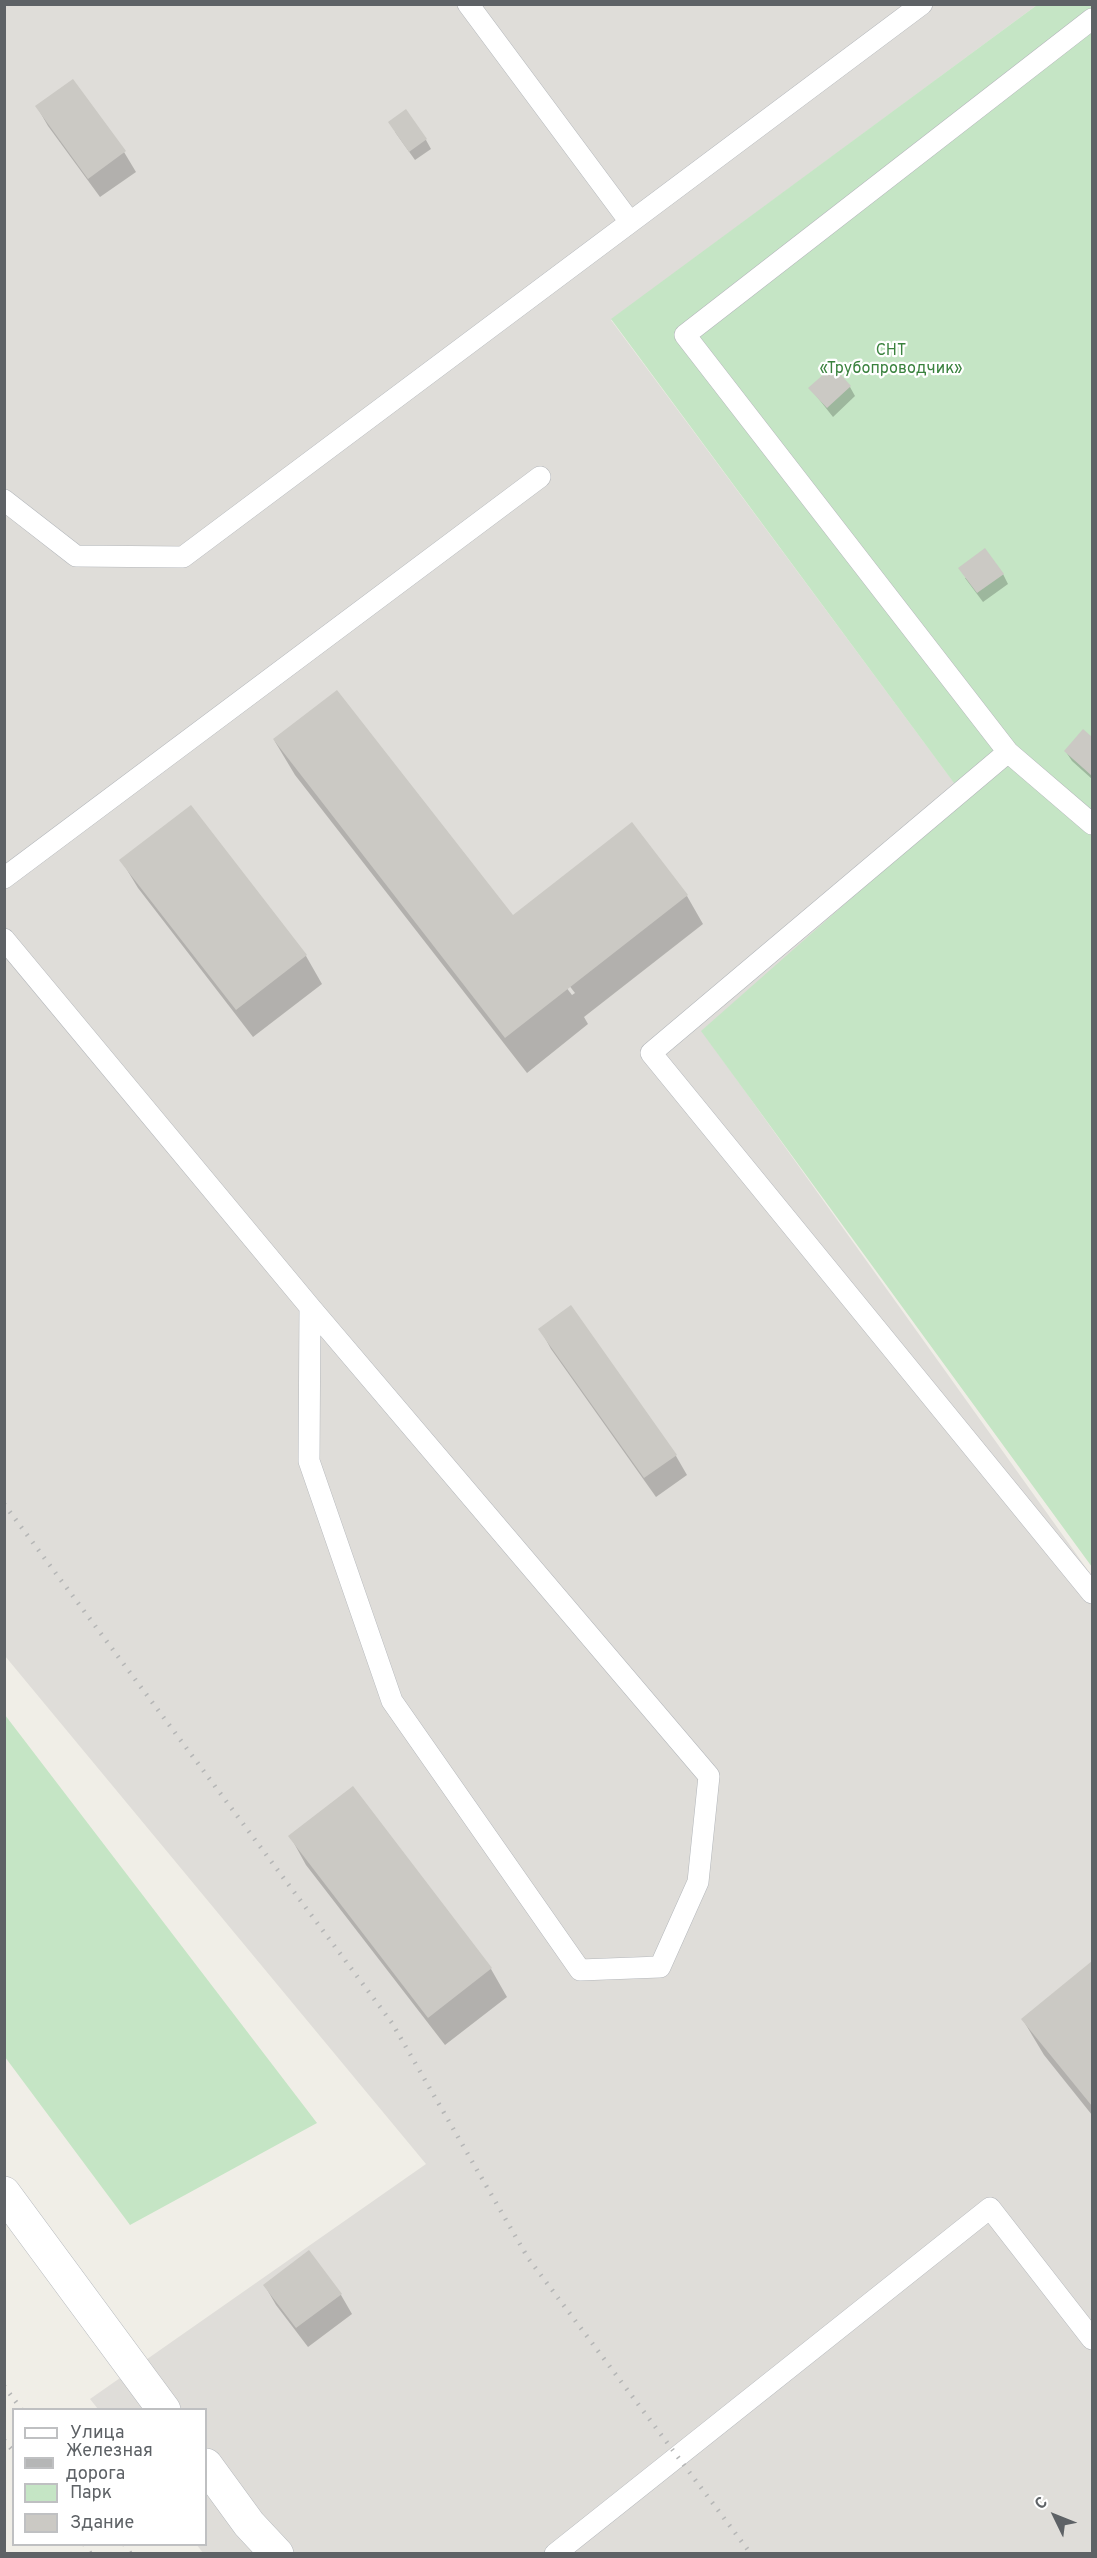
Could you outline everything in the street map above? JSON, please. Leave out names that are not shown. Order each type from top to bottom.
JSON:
[{"type":"street","points":[[4,2193],[163,2408]]},
{"type":"street","points":[[207,2466],[249,2524],[277,2553]]},
{"type":"lane","points":[[468,4],[630,222]]},
{"type":"lane","points":[[4,500],[76,556],[183,556],[922,4]]},
{"type":"lane","points":[[1092,20],[685,335],[1008,752],[1092,824]]},
{"type":"lane","points":[[4,878],[540,477]]},
{"type":"lane","points":[[1008,752],[651,1053],[1092,1593]]},
{"type":"lane","points":[[4,939],[310,1307],[709,1776],[698,1882],[660,1967],[580,1970],[392,1701],[309,1461],[310,1307]]},
{"type":"lane","points":[[562,2551],[990,2208],[1092,2339]]},
{"type":"shaded area","points":[[4,5],[1037,5],[611,320],[966,799],[702,1031],[1092,1576],[1092,2553],[203,2553],[198,2546],[207,2546],[207,2408],[97,2408],[90,2399],[426,2164],[5,1656]]},
{"type":"green space","name":"СНТ «Трубопроводчик»","points":[[1037,5],[1092,5],[1092,1567],[701,1031],[965,798],[611,319]]},
{"type":"green space","points":[[5,1715],[317,2123],[130,2225],[5,2057]]},
{"type":"building","points":[[73,79],[126,151],[88,179],[35,106]]},
{"type":"building","points":[[406,109],[427,139],[409,152],[388,122]]},
{"type":"building","points":[[833,366],[851,386],[827,408],[808,388]]},
{"type":"building","points":[[985,548],[1004,574],[977,593],[958,568]]},
{"type":"building","points":[[337,690],[513,915],[632,822],[688,895],[505,1038],[273,739]]},
{"type":"building","points":[[1083,729],[1092,737],[1092,776],[1064,751]]},
{"type":"building","points":[[191,805],[307,955],[236,1010],[119,860]]},
{"type":"building","points":[[571,1305],[677,1455],[644,1478],[538,1329]]},
{"type":"building","points":[[353,1786],[492,1968],[428,2018],[288,1836]]},
{"type":"building","points":[[1092,1961],[1092,2106],[1021,2019]]},
{"type":"building","points":[[309,2250],[342,2294],[296,2328],[263,2285]]},
{"type":"railway","points":[[4,1504],[392,2023],[528,2258],[751,2554]]},
{"type":"railway","points":[[4,2386],[20,2408]]},
{"type":"railway","points":[[4,2440],[12,2450]]},
{"type":"railway","points":[[85,2546],[91,2554]]},
{"type":"railway","points":[[125,2546],[131,2554]]}]
